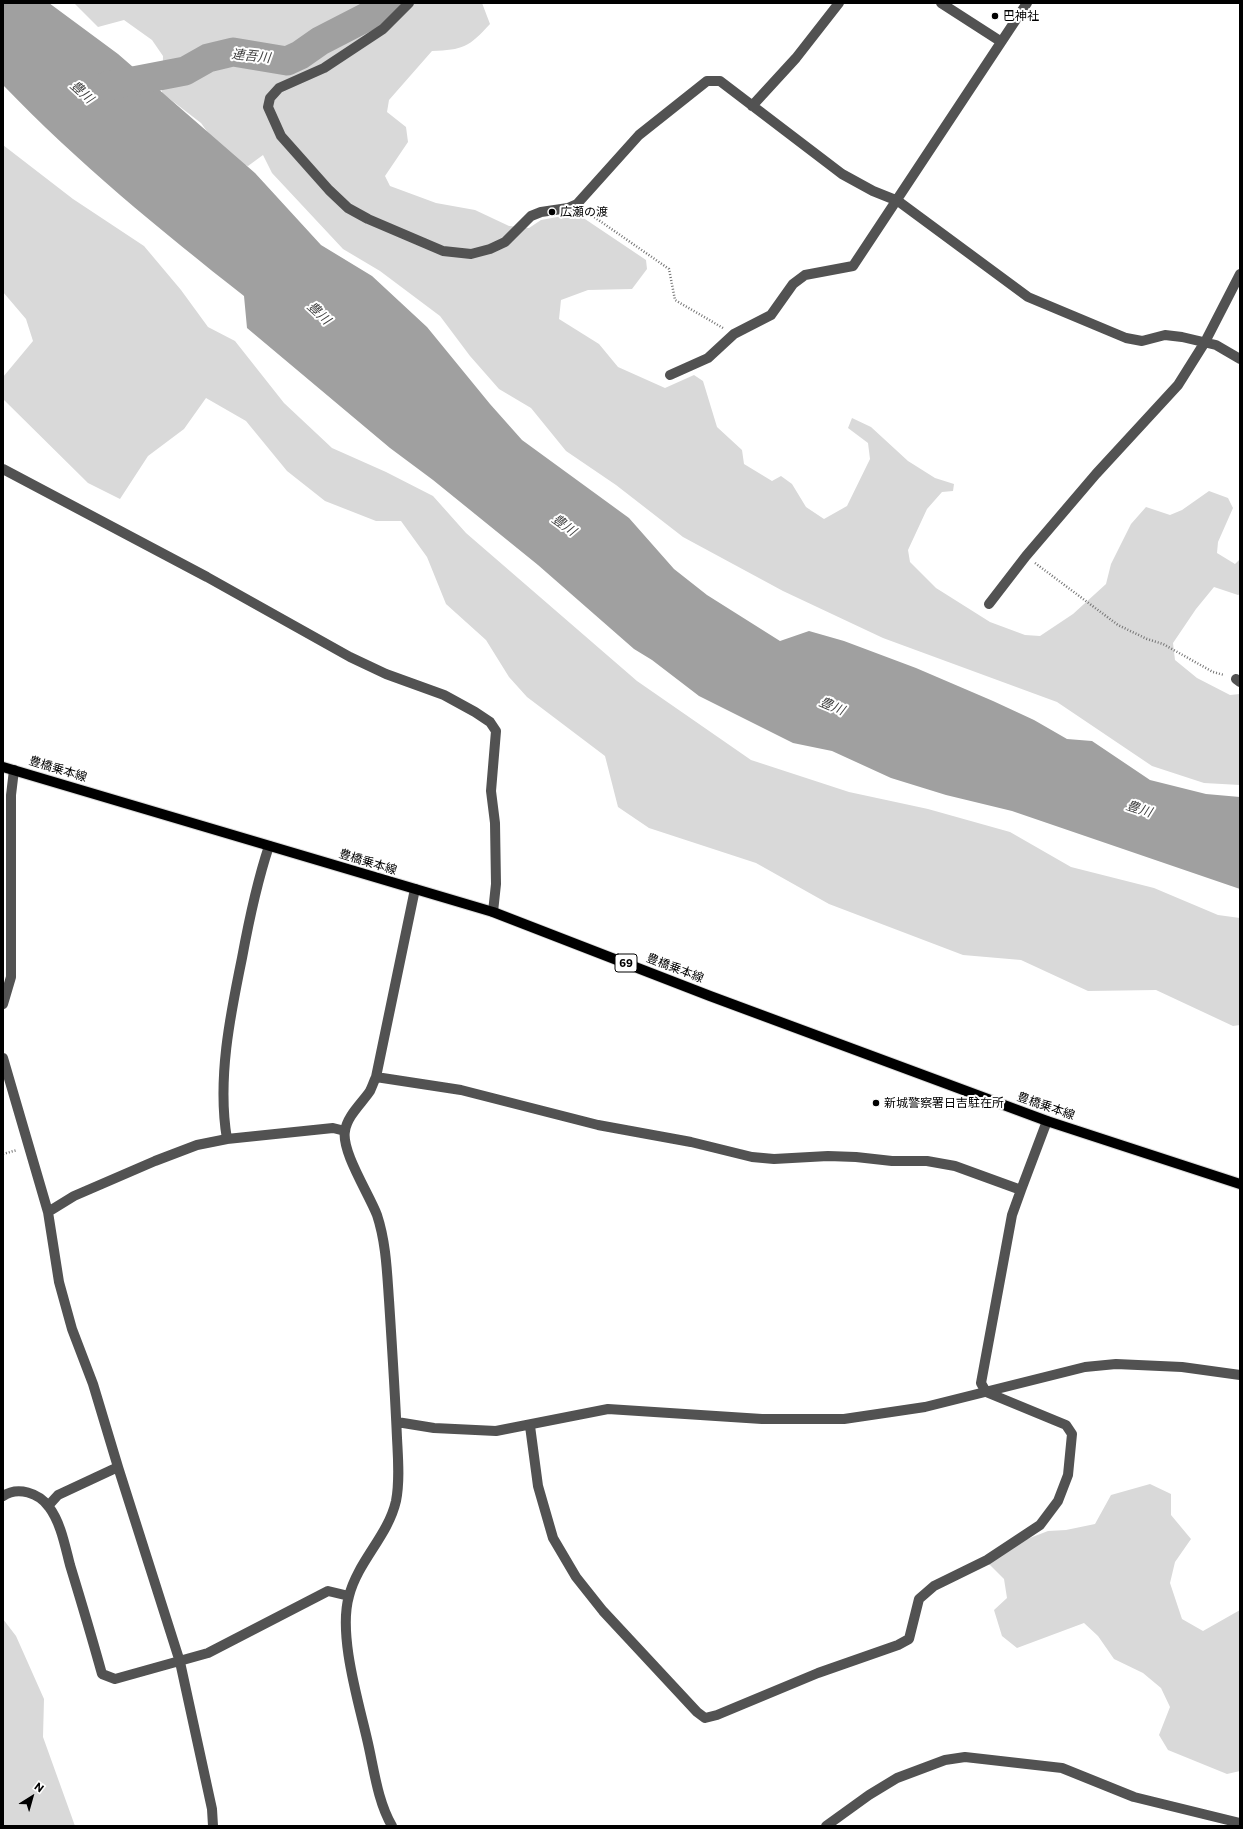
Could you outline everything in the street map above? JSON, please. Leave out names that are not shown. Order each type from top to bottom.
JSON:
[{"type":"main road","name":"豊橋乗本線","points":[[3,767],[493,912],[710,996],[1047,1121],[1240,1184]]},
{"type":"street","points":[[409,3],[383,29],[324,68],[279,88],[270,98],[268,107],[281,136],[329,190],[348,208],[368,219],[443,251],[471,254],[490,250],[504,242],[531,216],[541,212],[568,208],[577,204],[639,135],[707,81],[720,82],[842,174],[873,191],[898,201],[1028,297],[1126,338],[1142,341],[1165,335],[1182,336],[1216,345],[1240,359]]},
{"type":"street","points":[[752,106],[796,58],[839,3]]},
{"type":"street","points":[[941,3],[1000,42]]},
{"type":"street","points":[[670,375],[708,358],[734,334],[771,315],[793,284],[805,275],[853,266],[898,201],[1000,42],[1027,3]]},
{"type":"street","points":[[989,604],[1026,556],[1096,474],[1178,385],[1206,342],[1240,274]]},
{"type":"street","points":[[3,469],[207,577],[350,657],[386,674],[444,696],[475,712],[490,722],[496,732],[491,792],[495,823],[496,884],[493,912]]},
{"type":"street","points":[[3,1004],[11,977],[11,795],[14,770]]},
{"type":"street","points":[[227,1139],[223,1114],[226,1062],[234,998],[250,914],[268,846]]},
{"type":"street","points":[[392,1826],[380,1796],[354,1678],[347,1635],[346,1615],[349,1596],[358,1576],[387,1527],[396,1500],[398,1473],[397,1422],[386,1255],[377,1216],[352,1162],[345,1142],[345,1130],[352,1115],[371,1090],[376,1077],[415,890]]},
{"type":"street","points":[[3,1058],[48,1212],[63,1295],[180,1662],[212,1809],[213,1826]]},
{"type":"street","points":[[376,1077],[461,1090],[598,1125],[690,1142],[752,1157],[774,1159],[828,1156],[892,1161],[927,1161],[955,1166],[1021,1190]]},
{"type":"street","points":[[530,1426],[538,1486],[553,1538],[576,1577],[603,1611],[697,1712],[705,1718],[717,1715],[818,1673],[898,1645],[909,1639],[919,1599],[934,1586],[987,1560],[1040,1525],[1058,1501],[1066,1482],[1072,1434],[1066,1426],[1059,1421],[986,1392],[981,1383],[1012,1216],[1047,1121]]},
{"type":"street","points":[[48,1212],[74,1196],[154,1161],[197,1145],[227,1139],[333,1128],[345,1130]]},
{"type":"street","points":[[397,1422],[434,1428],[496,1432],[608,1409],[762,1419],[844,1419],[925,1407],[1085,1367],[1116,1364],[1182,1367],[1240,1375]]},
{"type":"street","points":[[48,1506],[58,1495],[118,1466]]},
{"type":"street","points":[[3,1496],[10,1491],[21,1490],[37,1497],[48,1506],[61,1535],[102,1674],[115,1679],[208,1653],[328,1591],[349,1596]]},
{"type":"street","points":[[826,1826],[869,1795],[897,1778],[945,1760],[965,1757],[1062,1768],[1134,1797],[1219,1822],[1240,1823]]},
{"type":"path","points":[[577,204],[669,269],[675,300],[734,334]]},
{"type":"path","points":[[1026,556],[1118,625],[1147,639],[1163,644],[1213,672],[1238,681]]},
{"type":"shaded area","points":[[74,3],[482,3],[490,24],[483,32],[465,46],[451,50],[432,51],[389,100],[387,112],[406,127],[408,142],[385,176],[390,186],[436,203],[475,210],[509,226],[529,228],[541,220],[568,215],[579,215],[646,260],[647,269],[632,289],[588,290],[561,300],[559,319],[599,344],[618,367],[665,388],[694,375],[703,381],[717,427],[742,450],[744,464],[772,481],[781,476],[792,484],[806,507],[824,519],[847,506],[870,459],[868,443],[848,428],[852,418],[871,427],[908,461],[935,478],[954,484],[953,491],[942,492],[927,509],[908,550],[910,562],[936,588],[990,622],[1025,635],[1040,636],[1073,614],[1106,584],[1111,564],[1131,524],[1146,507],[1170,515],[1182,510],[1209,491],[1228,498],[1233,508],[1218,542],[1217,553],[1235,564],[1240,559],[1240,594],[1238,595],[1214,587],[1196,609],[1173,643],[1175,660],[1197,678],[1230,695],[1240,694],[1240,785],[1204,783],[1152,766],[1057,702],[883,638],[783,591],[683,537],[616,485],[566,451],[531,408],[499,389],[470,356],[440,316],[380,271],[343,249],[272,173],[263,155],[248,166],[227,159],[201,123],[162,93],[163,56],[152,40],[124,20],[98,27]]},
{"type":"shaded area","points":[[3,145],[73,199],[144,246],[181,290],[208,327],[235,341],[284,403],[332,448],[386,472],[433,496],[466,533],[637,681],[751,760],[849,792],[928,809],[1010,832],[1071,867],[1154,888],[1218,915],[1240,918],[1240,1025],[1233,1026],[1156,990],[1088,991],[1021,960],[963,955],[829,904],[756,863],[649,828],[618,807],[605,756],[527,697],[509,677],[486,640],[446,604],[427,557],[401,521],[376,521],[325,501],[287,471],[246,421],[206,398],[184,429],[148,456],[120,499],[88,483],[4,400],[3,377],[33,341],[26,319],[3,292]]},
{"type":"shaded area","points":[[1150,1484],[1171,1494],[1171,1515],[1191,1539],[1175,1562],[1170,1583],[1182,1619],[1203,1631],[1240,1610],[1240,1771],[1227,1774],[1168,1750],[1159,1735],[1170,1707],[1161,1688],[1143,1673],[1114,1659],[1098,1636],[1084,1623],[1017,1648],[1002,1636],[994,1610],[1007,1598],[1004,1579],[988,1563],[996,1551],[1048,1531],[1066,1530],[1095,1524],[1111,1495]]},
{"type":"shaded area","points":[[3,1619],[16,1636],[44,1699],[43,1737],[75,1826],[3,1826]]},
{"type":"water","name":"豊川","points":[[3,3],[49,3],[118,54],[255,173],[321,245],[372,276],[427,327],[490,404],[522,440],[629,518],[674,569],[707,595],[780,641],[809,631],[844,641],[916,668],[993,701],[1034,720],[1067,739],[1092,741],[1150,780],[1206,794],[1240,797],[1240,889],[1012,811],[946,795],[891,778],[832,751],[793,743],[699,696],[652,660],[634,649],[538,565],[433,480],[390,448],[247,328],[244,296],[120,195],[31,113],[3,85]]},
{"type":"waterway","name":"連吾川","points":[[107,86],[185,71],[208,58],[233,52],[287,61],[300,55],[320,41],[380,10],[387,3]]},
{"type":"place","name":"巴神社","points":[[995,16]]},
{"type":"place","name":"広瀬の渡","points":[[552,212]]},
{"type":"place","name":"新城警察署日吉駐在所","points":[[876,1103]]}]
